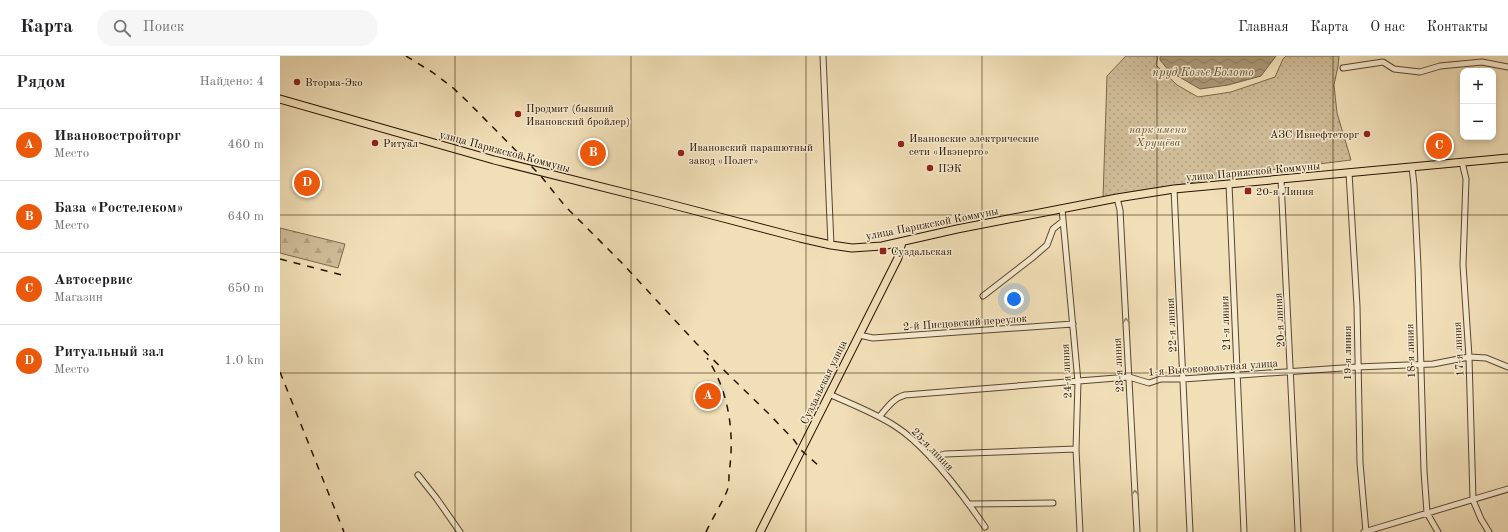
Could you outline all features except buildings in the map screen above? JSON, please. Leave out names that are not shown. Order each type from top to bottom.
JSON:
[{"type":"main road","name":"улица Парижской Коммуны","points":[[280,99],[457,150],[831,245],[868,248],[1117,198],[1229,184],[1508,158]]},
{"type":"main road","name":"Суздальская улица","points":[[760,532],[898,258],[902,242]]},
{"type":"street","points":[[823,56],[831,245]]},
{"type":"street","points":[[1343,68],[1383,62],[1394,70],[1420,72],[1440,66],[1482,62],[1508,67]]},
{"type":"street","name":"17-я линия","points":[[1462,162],[1466,179],[1463,265],[1469,357],[1473,500],[1481,519],[1489,532]]},
{"type":"street","name":"18-я линия","points":[[1412,167],[1417,260],[1424,471],[1427,513],[1438,532]]},
{"type":"street","name":"19-я линия","points":[[1349,173],[1357,306],[1360,463],[1365,532]]},
{"type":"street","name":"20-я линия","points":[[1282,180],[1298,532]]},
{"type":"street","name":"21-я линия","points":[[1229,184],[1244,532]]},
{"type":"street","name":"22-я линия","points":[[1174,190],[1190,532]]},
{"type":"street","name":"23-я линия","points":[[1117,198],[1120,210],[1137,532]]},
{"type":"street","name":"24-я линия","points":[[1062,209],[1078,382],[1076,449],[1080,532]]},
{"type":"street","points":[[983,296],[1032,258],[1046,245],[1053,229],[1063,221]]},
{"type":"street","name":"2-й Писцовский переулок","points":[[858,335],[873,338],[1073,324]]},
{"type":"street","name":"1-я Высоковольтная улица","points":[[879,418],[892,401],[899,396],[905,395],[1129,377],[1149,383],[1161,379],[1183,379],[1357,367],[1432,364],[1469,357],[1486,358],[1508,367]]},
{"type":"street","name":"25-я линия","points":[[829,394],[895,426],[909,437],[931,458],[969,504],[985,527]]},
{"type":"street","points":[[931,458],[945,454],[1076,449]]},
{"type":"street","points":[[418,475],[460,532]]},
{"type":"street","points":[[1365,532],[1508,489]]},
{"type":"street","points":[[969,504],[1053,503]]},
{"type":"green space","name":"парк имени Хрущёва","points":[[1126,56],[1158,56],[1156,65],[1177,85],[1198,97],[1231,92],[1275,77],[1283,59],[1286,56],[1339,56],[1334,85],[1337,113],[1351,160],[1246,173],[1103,198],[1107,76]]},
{"type":"green space","points":[[280,228],[345,244],[338,268],[280,253]]},
{"type":"water","name":"пруд Козье Болото","points":[[1160,56],[1276,56],[1261,76],[1228,85],[1200,89],[1169,71],[1160,60]]},
{"type":"railway","points":[[406,56],[432,72],[452,87],[467,101],[540,175],[565,206],[622,263],[696,343],[769,414],[794,440],[801,450],[819,466]]},
{"type":"railway","points":[[280,259],[342,275]]},
{"type":"railway","points":[[706,532],[728,489],[731,458],[730,428],[725,399],[721,384],[707,358]]},
{"type":"railway","points":[[280,372],[344,532]]},
{"type":"place","name":"Вторма-Эко","points":[[297,82]]},
{"type":"place","name":"Продмит (бывший Ивановский бройлер)","points":[[518,114]]},
{"type":"place","name":"АЗС Ивнефтеторг","points":[[1367,134]]},
{"type":"place","name":"Ритуал","points":[[375,143]]},
{"type":"place","name":"Ивановские электрические сети «Ивэнерго»","points":[[901,144]]},
{"type":"place","name":"Автосервис","points":[[1439,146]]},
{"type":"place","name":"База «Ростелеком»","points":[[593,153]]},
{"type":"place","name":"Ивановский парашютный завод «Полет»","points":[[681,153]]},
{"type":"place","name":"ПЭК","points":[[930,168]]},
{"type":"place","name":"Ритуальный зал","points":[[307,183]]},
{"type":"place","name":"20-я Линия","points":[[1248,191]]},
{"type":"place","name":"Суздальская","points":[[883,251]]},
{"type":"place","name":"Ивановостройторг","points":[[708,396]]}]
